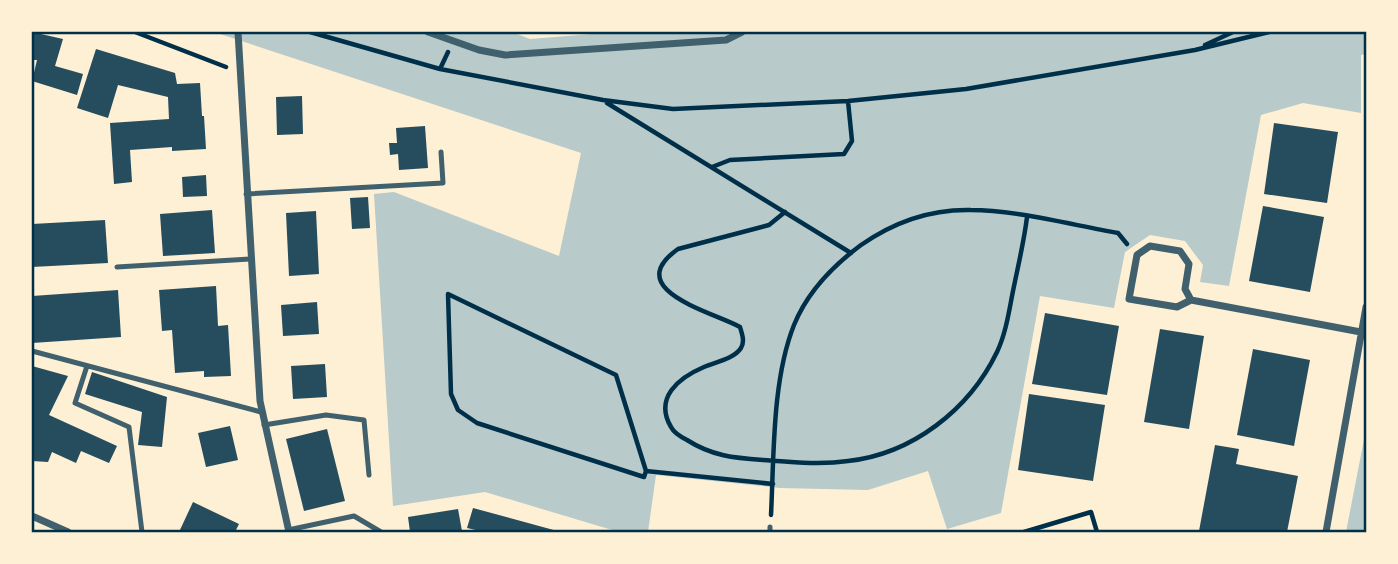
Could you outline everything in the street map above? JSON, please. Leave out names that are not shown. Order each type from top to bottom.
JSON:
[{"type":"street","points":[[238,32],[261,412],[289,531]]},
{"type":"street","points":[[428,32],[479,50],[505,55],[726,40],[742,32]]},
{"type":"street","points":[[1191,300],[1185,289],[1189,264],[1180,251],[1150,246],[1137,255],[1129,299],[1177,307],[1191,300],[1364,333]]},
{"type":"street","points":[[1326,533],[1367,307]]},
{"type":"street","points":[[32,516],[68,533]]},
{"type":"lane","points":[[246,194],[443,183],[441,152]]},
{"type":"lane","points":[[117,267],[250,259]]},
{"type":"lane","points":[[32,351],[261,412]]},
{"type":"lane","points":[[87,366],[75,403],[129,427],[142,533]]},
{"type":"lane","points":[[264,425],[326,415],[364,420],[369,475]]},
{"type":"lane","points":[[289,531],[354,516],[381,533]]},
{"type":"path","points":[[135,32],[240,73]]},
{"type":"path","points":[[310,32],[440,69],[603,100],[673,109],[848,101],[966,89],[1195,50],[1269,32]]},
{"type":"path","points":[[1195,50],[1233,32]]},
{"type":"path","points":[[603,100],[851,253]]},
{"type":"path","points":[[711,167],[730,160],[844,154],[852,141],[848,101]]},
{"type":"path","points":[[770,530],[779,382],[794,324],[831,269],[851,253],[878,233],[905,220],[936,212],[991,211],[1118,233],[1137,255]]},
{"type":"path","points":[[785,212],[769,225],[678,249],[666,257],[662,267],[660,280],[665,291],[676,299],[740,327],[743,336],[742,347],[734,355],[699,369],[675,386],[666,397],[665,413],[672,430],[706,452],[728,458],[775,461],[849,461],[887,453],[926,435],[957,408],[985,373],[997,351],[1005,328],[1027,217]]},
{"type":"path","points":[[447,294],[616,374],[646,471],[644,477],[498,430],[477,423],[458,410],[451,394],[447,294]]},
{"type":"path","points":[[646,471],[773,484]]},
{"type":"path","points":[[1024,533],[1091,512],[1097,533]]},
{"type":"shaded area","points":[[214,32],[512,32],[530,39],[617,32],[1366,32],[1366,54],[1361,55],[1361,113],[1303,103],[1261,115],[1229,286],[1200,282],[1203,265],[1185,241],[1150,235],[1125,252],[1114,308],[1040,296],[1001,513],[947,529],[928,471],[868,490],[780,488],[656,475],[648,532],[619,532],[485,492],[393,506],[374,194],[394,192],[559,256],[581,153]]},
{"type":"shaded area","points":[[1366,429],[1366,532],[1346,532]]},
{"type":"building","points":[[32,32],[63,39],[55,66],[83,74],[77,95],[32,81],[37,60],[32,60]]},
{"type":"building","points":[[96,49],[175,73],[177,84],[200,83],[206,149],[172,151],[172,147],[130,150],[132,182],[114,184],[110,123],[169,119],[168,97],[118,85],[108,118],[77,108]]},
{"type":"building","points":[[302,96],[303,134],[277,135],[276,97]]},
{"type":"building","points":[[1274,123],[1338,132],[1327,203],[1264,194]]},
{"type":"building","points":[[425,126],[428,168],[399,170],[398,154],[390,155],[389,143],[397,143],[396,128]]},
{"type":"building","points":[[206,175],[207,196],[183,197],[182,177]]},
{"type":"building","points":[[368,197],[370,228],[352,229],[350,198]]},
{"type":"building","points":[[1263,206],[1324,217],[1310,292],[1249,281]]},
{"type":"building","points":[[212,210],[215,253],[163,256],[160,214]]},
{"type":"building","points":[[316,211],[319,274],[289,276],[286,213]]},
{"type":"building","points":[[105,220],[108,263],[32,267],[32,224]]},
{"type":"building","points":[[216,286],[218,326],[228,325],[231,376],[204,377],[204,371],[175,373],[172,330],[162,331],[159,290]]},
{"type":"building","points":[[118,290],[121,337],[32,343],[32,296]]},
{"type":"building","points":[[317,302],[319,334],[283,336],[281,305]]},
{"type":"building","points":[[1045,313],[1119,326],[1107,395],[1032,384]]},
{"type":"building","points":[[1160,329],[1204,336],[1189,429],[1144,422]]},
{"type":"building","points":[[1253,349],[1310,360],[1294,446],[1237,435]]},
{"type":"building","points":[[325,364],[327,397],[293,399],[291,366]]},
{"type":"building","points":[[32,366],[68,376],[49,415],[117,446],[109,463],[81,451],[76,463],[52,452],[48,462],[32,461]]},
{"type":"building","points":[[92,372],[167,397],[162,447],[138,445],[142,412],[85,394]]},
{"type":"building","points":[[1029,394],[1105,405],[1093,481],[1018,470]]},
{"type":"building","points":[[230,426],[238,460],[206,467],[198,433]]},
{"type":"building","points":[[327,429],[345,501],[304,511],[286,439]]},
{"type":"building","points":[[1215,445],[1239,449],[1236,464],[1298,476],[1287,532],[1199,531]]},
{"type":"building","points":[[193,502],[239,524],[235,532],[179,532]]},
{"type":"building","points":[[473,508],[561,532],[484,532],[467,528]]},
{"type":"building","points":[[458,509],[462,531],[410,532],[408,517]]}]
